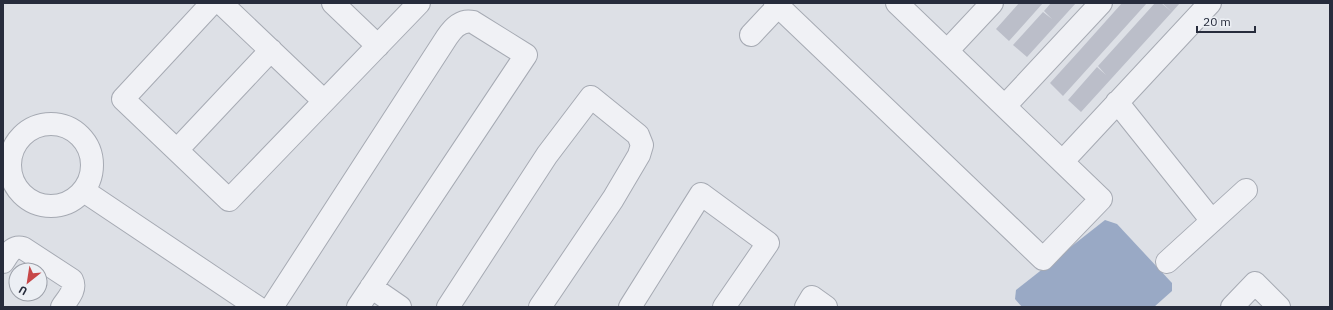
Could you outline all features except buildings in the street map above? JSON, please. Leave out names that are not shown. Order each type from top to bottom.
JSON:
[{"type":"street","points":[[212,3],[123,99],[229,200],[419,3]]},
{"type":"street","points":[[221,3],[324,101]]},
{"type":"street","points":[[332,3],[378,46]]},
{"type":"street","points":[[751,35],[778,4],[1043,259],[1101,199],[897,3]]},
{"type":"street","points":[[947,51],[992,3]]},
{"type":"street","points":[[1005,106],[1101,3]]},
{"type":"street","points":[[1063,161],[1210,3]]},
{"type":"street","points":[[272,307],[447,37],[459,24],[465,21],[473,22],[526,55],[358,307]]},
{"type":"street","points":[[177,150],[271,50]]},
{"type":"street","points":[[448,307],[548,155],[591,97],[638,135],[642,145],[639,155],[613,199],[540,307]]},
{"type":"street","points":[[1117,102],[1212,221]]},
{"type":"street","points":[[58,124],[68,127],[78,133],[90,150],[93,161],[89,182],[84,191],[66,204],[45,206],[34,202],[18,189],[8,186],[10,158],[14,148],[19,138],[27,131],[37,126],[58,124]]},
{"type":"street","points":[[1167,262],[1246,190]]},
{"type":"street","points":[[84,191],[257,307]]},
{"type":"street","points":[[630,307],[701,194],[768,244],[724,307]]},
{"type":"street","points":[[3,262],[12,250],[17,247],[23,248],[72,280],[73,290],[62,307]]},
{"type":"street","points":[[1232,307],[1255,284],[1279,307]]},
{"type":"street","points":[[371,287],[400,307]]},
{"type":"street","points":[[806,307],[812,297],[826,307]]},
{"type":"water","points":[[1105,220],[1117,224],[1172,283],[1172,291],[1154,307],[1022,307],[1015,299],[1016,290]]}]
